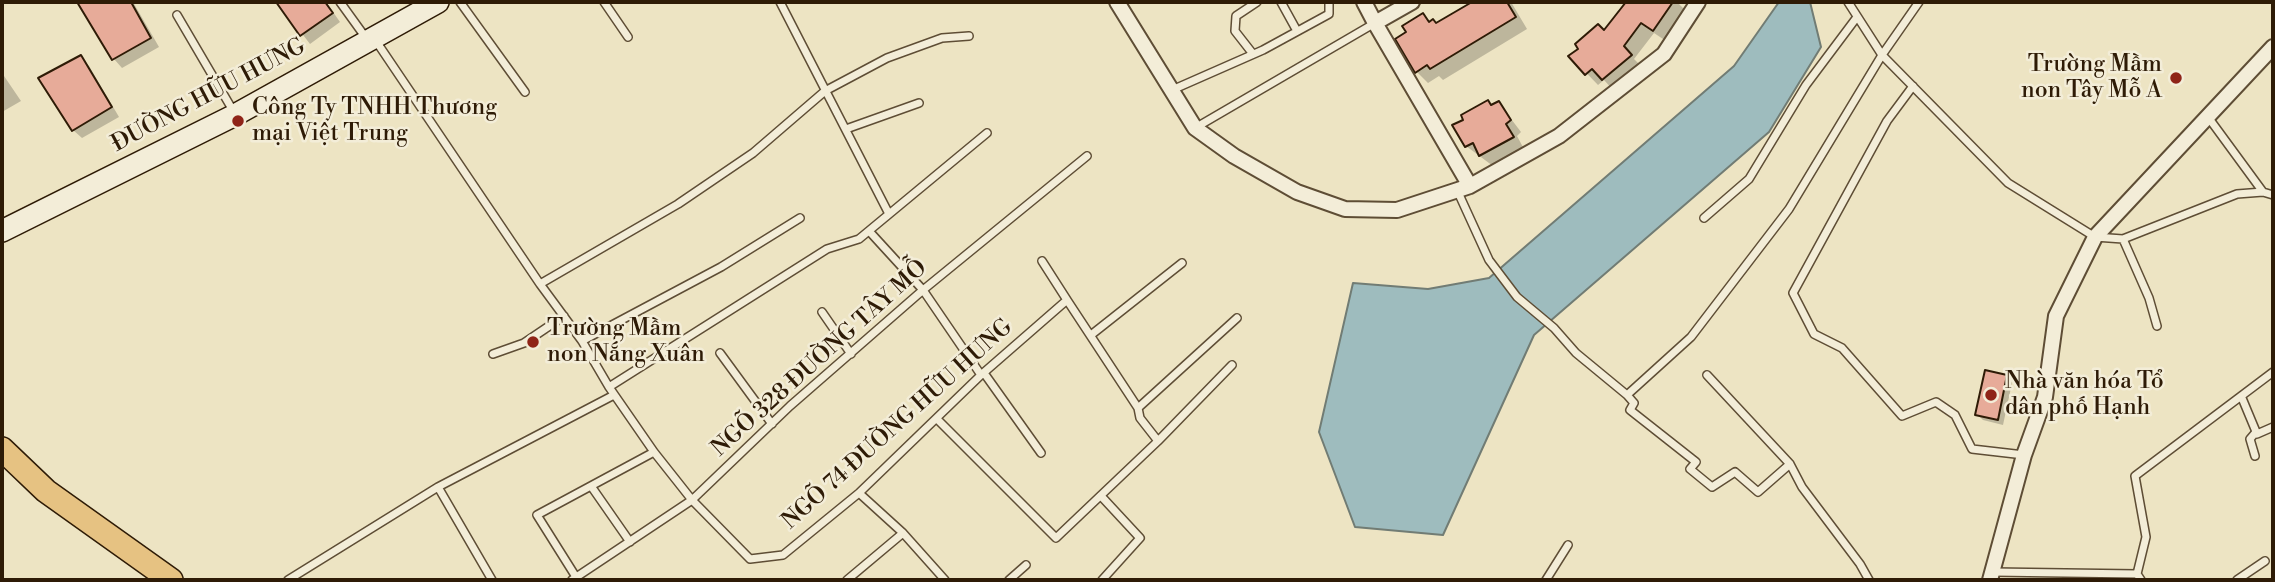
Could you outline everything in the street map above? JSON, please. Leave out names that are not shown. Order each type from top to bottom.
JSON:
[{"type":"main road","name":"ĐƯỜNG HỮU HƯNG","points":[[2,232],[235,115],[438,2]]},
{"type":"main road","points":[[2,449],[46,491],[171,580]]},
{"type":"street","points":[[1117,2],[1195,128],[1234,156],[1297,192],[1345,209],[1397,210],[1463,188],[1559,136],[1664,54],[1698,2]]},
{"type":"street","points":[[1363,2],[1463,188]]},
{"type":"street","points":[[1375,23],[1412,2]]},
{"type":"street","points":[[1991,576],[2024,455],[2045,397],[2056,316],[2095,237],[2273,47]]},
{"type":"lane","name":"NGÕ 74 ĐƯỜNG HỮU HƯNG","points":[[340,2],[370,39],[582,341],[614,395],[654,452],[692,500],[750,559],[783,555],[859,493],[982,374],[1067,300]]},
{"type":"lane","points":[[460,2],[525,92]]},
{"type":"lane","points":[[604,2],[628,37]]},
{"type":"lane","points":[[780,2],[889,214]]},
{"type":"lane","points":[[1253,54],[1235,31],[1236,16],[1257,2]]},
{"type":"lane","points":[[1281,2],[1297,31]]},
{"type":"lane","points":[[1172,90],[1297,31],[1329,13],[1329,2]]},
{"type":"lane","points":[[1848,2],[1882,55],[2008,183],[2095,237],[2123,239],[2237,194],[2263,192],[2273,195]]},
{"type":"lane","points":[[1628,395],[1691,337],[1789,209],[1882,55],[1919,2]]},
{"type":"lane","points":[[177,15],[235,115]]},
{"type":"lane","points":[[1704,218],[1749,179],[1807,85],[1857,17]]},
{"type":"lane","points":[[1195,128],[1375,23]]},
{"type":"lane","points":[[540,284],[689,197],[753,153],[825,91],[909,50],[942,38],[970,36]]},
{"type":"lane","points":[[1913,86],[1887,121],[1793,293],[1814,334],[1842,348],[1902,416],[1936,402],[1955,415],[1972,449],[2024,455]]},
{"type":"lane","points":[[846,129],[919,103]]},
{"type":"lane","points":[[2208,116],[2263,192]]},
{"type":"lane","points":[[609,387],[827,249],[859,239],[987,133]]},
{"type":"lane","name":"NGÕ 328 ĐƯỜNG TÂY MỖ","points":[[574,579],[692,500],[772,424],[923,290],[1087,156]]},
{"type":"lane","points":[[1463,188],[1472,230],[1489,261],[1517,297],[1554,328],[1576,353],[1628,395],[1634,402],[1630,410],[1696,462],[1690,469],[1712,487],[1735,472],[1758,492],[1790,464]]},
{"type":"lane","points":[[582,341],[721,267],[800,218]]},
{"type":"lane","points":[[869,231],[923,290],[1041,453]]},
{"type":"lane","points":[[2123,239],[2150,298],[2157,326]]},
{"type":"lane","points":[[1042,261],[1138,408],[1140,418],[1158,441]]},
{"type":"lane","points":[[1091,335],[1182,263]]},
{"type":"lane","points":[[822,312],[851,354]]},
{"type":"lane","points":[[493,354],[524,343],[564,316]]},
{"type":"lane","points":[[1138,408],[1237,318]]},
{"type":"lane","points":[[720,353],[772,424]]},
{"type":"lane","points":[[937,419],[1056,538],[1158,441],[1232,365]]},
{"type":"lane","points":[[1991,576],[2139,577],[2146,537],[2135,476],[2242,398],[2273,372]]},
{"type":"lane","points":[[1707,375],[1790,464],[1802,487],[1869,580]]},
{"type":"lane","points":[[288,580],[438,487],[614,395]]},
{"type":"lane","points":[[2242,398],[2256,432]]},
{"type":"lane","points":[[2256,432],[2260,434],[2273,427]]},
{"type":"lane","points":[[2255,456],[2250,439],[2256,432]]},
{"type":"lane","points":[[574,579],[537,515],[654,452]]},
{"type":"lane","points":[[591,486],[629,542]]},
{"type":"lane","points":[[438,487],[492,580]]},
{"type":"lane","points":[[859,493],[903,533],[945,580]]},
{"type":"lane","points":[[1101,496],[1140,538],[1102,580]]},
{"type":"lane","points":[[847,580],[903,533]]},
{"type":"lane","points":[[1546,580],[1568,545]]},
{"type":"lane","points":[[2237,580],[2265,561]]},
{"type":"lane","points":[[1009,580],[1026,565]]},
{"type":"water","points":[[1779,2],[1810,2],[1821,47],[1769,132],[1534,335],[1443,535],[1355,527],[1319,432],[1353,283],[1428,289],[1489,278],[1734,66]]},
{"type":"building","points":[[77,2],[131,2],[151,38],[112,60]]},
{"type":"building","points":[[276,2],[325,2],[333,13],[300,36]]},
{"type":"building","points":[[1472,2],[1507,2],[1516,17],[1430,69],[1427,65],[1415,73],[1395,39],[1406,32],[1402,26],[1423,13],[1429,22],[1433,19],[1436,23]]},
{"type":"building","points":[[1626,2],[1673,2],[1653,31],[1641,23],[1624,46],[1632,55],[1602,80],[1592,69],[1585,75],[1568,56],[1578,49],[1575,44],[1598,24],[1604,30]]},
{"type":"building","points":[[81,55],[112,107],[72,131],[38,78]]},
{"type":"building","points":[[1488,100],[1491,105],[1499,101],[1511,120],[1506,124],[1514,137],[1479,156],[1473,143],[1465,147],[1452,125],[1463,120],[1461,115]]},
{"type":"building","name":"Nhà văn hóa Tổ dân phố Hạnh","points":[[1985,370],[2007,375],[1998,420],[1975,415]]},
{"type":"place","name":"Trường Mầm non Tây Mỗ A","points":[[2176,78]]},
{"type":"place","name":"Công Ty TNHH Thương mại Việt Trung","points":[[238,121]]},
{"type":"place","name":"Trường Mầm non Nắng Xuân","points":[[533,342]]},
{"type":"place","name":"Nhà văn hóa Tổ dân phố Hạnh","points":[[1991,395]]}]
